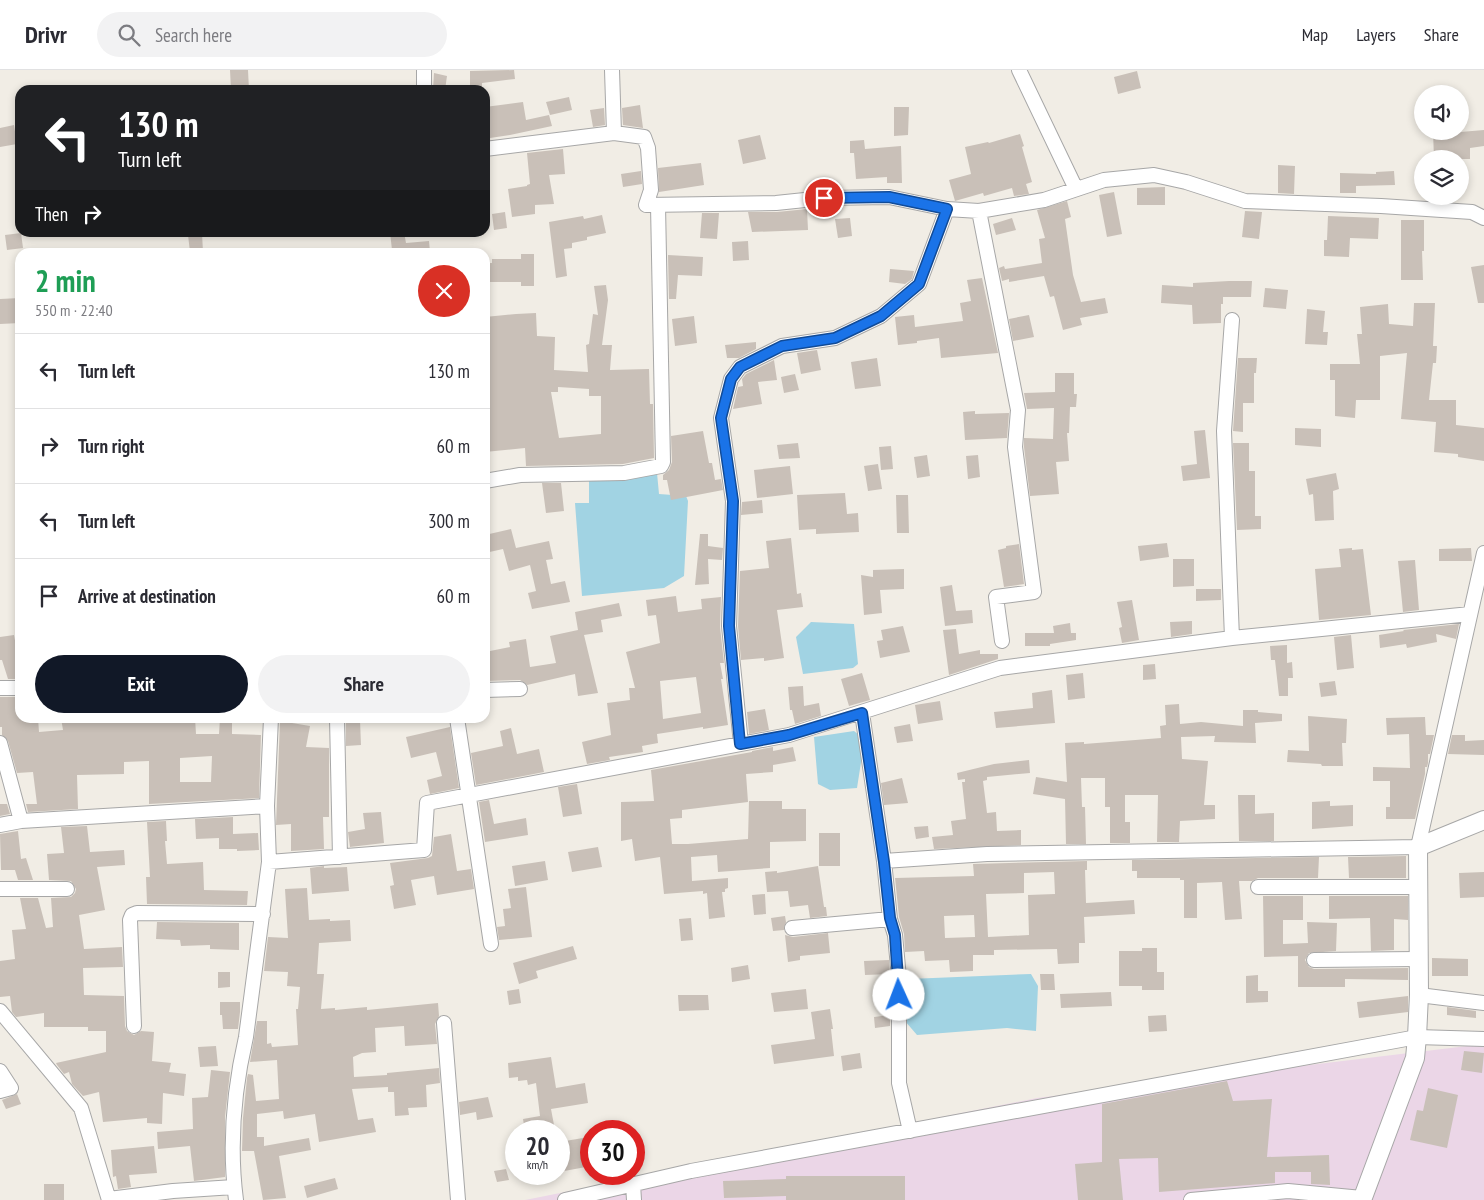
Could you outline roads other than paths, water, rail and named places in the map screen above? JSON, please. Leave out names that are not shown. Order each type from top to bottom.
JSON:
[{"type":"street","points":[[424,70],[424,85]]},
{"type":"street","points":[[612,70],[614,133]]},
{"type":"street","points":[[1019,70],[1076,189]]},
{"type":"street","points":[[490,148],[614,133],[644,137],[648,148],[651,190],[646,205],[776,203],[824,198],[889,197],[947,209],[979,211],[1044,200],[1104,180],[1154,175],[1186,182],[1245,201],[1381,206],[1472,212],[1484,218]]},
{"type":"street","points":[[490,480],[520,475],[624,473],[661,466],[663,462],[663,433],[658,205]]},
{"type":"street","points":[[740,744],[729,626],[733,501],[721,418],[731,379],[740,367],[782,346],[835,338],[881,316],[919,284],[947,209]]},
{"type":"street","points":[[979,211],[1018,410],[1015,447],[1034,592],[996,597],[1002,640]]},
{"type":"street","points":[[1232,320],[1224,431],[1232,638]]},
{"type":"street","points":[[1191,1200],[1288,1191],[1362,1199],[1415,1058],[1419,995],[1418,847],[1483,561]]},
{"type":"street","points":[[269,862],[424,850],[427,803],[789,735],[1000,668],[1232,638],[1470,614]]},
{"type":"street","points":[[0,688],[15,688]]},
{"type":"street","points":[[490,690],[520,689]]},
{"type":"street","points":[[862,713],[884,862],[890,918],[895,935],[899,978],[899,1083],[910,1131]]},
{"type":"street","points":[[0,1010],[81,1108],[109,1200],[173,1192],[235,1194],[234,1126],[241,1060],[246,1037],[269,862],[267,806],[271,723]]},
{"type":"street","points":[[337,723],[340,857]]},
{"type":"street","points":[[458,723],[491,944]]},
{"type":"street","points":[[0,743],[21,821]]},
{"type":"street","points":[[0,825],[21,821],[267,806]]},
{"type":"street","points":[[884,862],[987,854],[1418,847],[1484,820]]},
{"type":"street","points":[[1258,887],[1418,887]]},
{"type":"street","points":[[0,890],[67,889]]},
{"type":"street","points":[[134,1026],[130,954],[130,920],[132,915],[137,913],[263,914]]},
{"type":"street","points":[[792,928],[890,918]]},
{"type":"street","points":[[1314,960],[1418,959]]},
{"type":"street","points":[[1419,995],[1484,1003]]},
{"type":"street","points":[[444,1023],[458,1200]]},
{"type":"street","points":[[645,1181],[691,1170],[1417,1037],[1484,1039]]},
{"type":"street","points":[[0,1072],[10,1088],[0,1091]]},
{"type":"street","points":[[565,1200],[629,1185]]},
{"type":"street","points":[[633,1185],[634,1200]]},
{"type":"water","points":[[657,473],[659,494],[686,496],[688,501],[684,576],[664,588],[582,596],[575,503],[589,503],[589,479]]},
{"type":"water","points":[[811,622],[854,624],[858,664],[853,668],[803,674],[796,637]]},
{"type":"water","points":[[854,731],[859,735],[862,756],[857,788],[830,790],[818,784],[814,737]]},
{"type":"water","points":[[1031,974],[1038,986],[1036,1031],[1007,1028],[917,1035],[905,1021],[909,979]]}]
